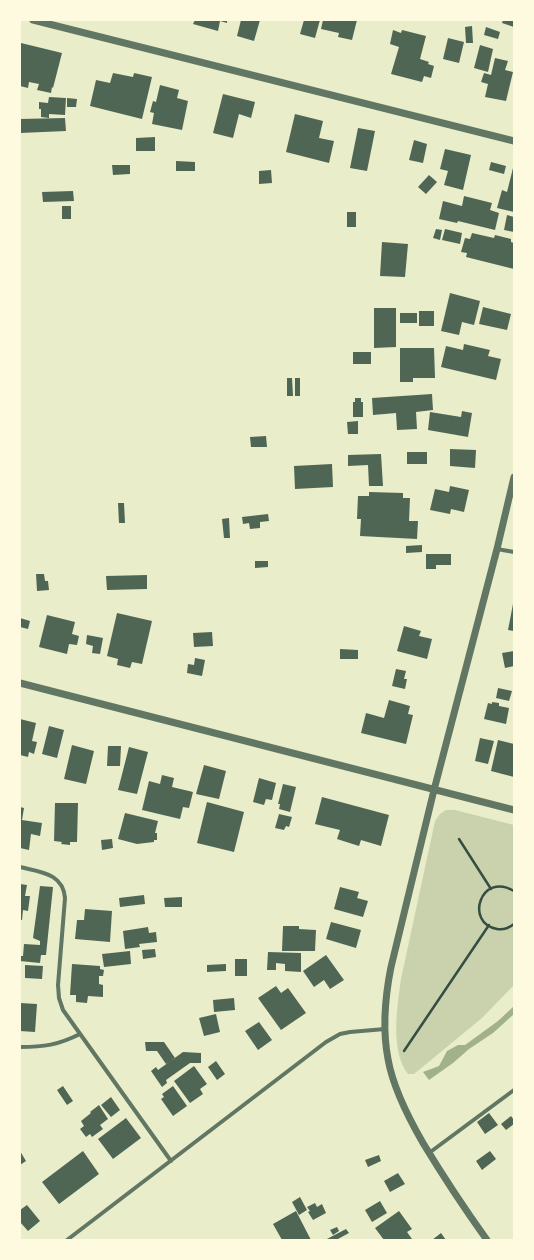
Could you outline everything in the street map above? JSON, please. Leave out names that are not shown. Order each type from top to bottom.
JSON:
[{"type":"street","points":[[33,20],[514,141]]},
{"type":"street","points":[[487,1240],[462,1205],[429,1153],[406,1111],[390,1071],[387,1057],[385,1029],[386,1002],[391,967],[434,790],[497,549],[514,477]]},
{"type":"street","points":[[497,549],[514,552]]},
{"type":"street","points":[[20,683],[514,810]]},
{"type":"street","points":[[20,867],[43,872],[54,877],[60,883],[65,898],[58,985],[59,998],[63,1010],[171,1161]]},
{"type":"street","points":[[67,1240],[326,1042],[340,1034],[385,1029]]},
{"type":"street","points":[[20,1047],[50,1045],[66,1041],[80,1034]]},
{"type":"street","points":[[429,1153],[514,1090]]},
{"type":"path","points":[[459,838],[491,889]]},
{"type":"path","points":[[514,891],[503,886],[491,889],[482,896],[479,907],[481,917],[489,926],[505,929],[514,924]]},
{"type":"path","points":[[404,1051],[489,926]]},
{"type":"shaded area","points":[[446,810],[455,810],[514,825],[514,985],[482,1018],[414,1074],[408,1074],[402,1064],[399,1053],[396,1028],[401,979],[435,821],[440,814]]},
{"type":"shaded area","points":[[514,1004],[514,1014],[493,1033],[469,1049],[453,1063],[429,1080],[423,1072],[439,1066],[447,1051],[458,1045],[465,1045],[498,1021],[513,1007]]},
{"type":"building","points":[[195,20],[227,20],[227,23],[220,21],[218,31],[193,24]]},
{"type":"building","points":[[241,20],[260,20],[254,41],[237,36]]},
{"type":"building","points":[[304,20],[320,20],[315,38],[300,34]]},
{"type":"building","points":[[323,20],[357,20],[352,40],[338,37],[339,33],[321,29]]},
{"type":"building","points":[[503,20],[514,21],[514,27],[502,23]]},
{"type":"building","points":[[472,26],[473,43],[466,43],[465,27]]},
{"type":"building","points":[[486,27],[500,32],[498,39],[484,35]]},
{"type":"building","points":[[393,30],[401,33],[402,30],[426,36],[420,59],[429,62],[428,64],[434,66],[431,78],[424,76],[422,82],[391,74],[399,47],[390,44]]},
{"type":"building","points":[[448,38],[464,42],[459,63],[443,59]]},
{"type":"building","points":[[21,43],[62,53],[51,93],[37,90],[39,84],[29,82],[28,88],[20,86]]},
{"type":"building","points":[[480,45],[493,49],[488,72],[474,68]]},
{"type":"building","points":[[495,58],[508,61],[505,70],[513,72],[506,101],[485,97],[488,84],[481,82],[484,73],[491,75]]},
{"type":"building","points":[[113,73],[133,77],[134,73],[152,77],[142,119],[90,106],[96,80],[110,83]]},
{"type":"building","points":[[160,85],[179,90],[177,98],[188,101],[182,130],[152,124],[154,113],[150,112],[153,101],[156,102]]},
{"type":"building","points":[[223,94],[255,102],[251,118],[239,114],[233,138],[213,133]]},
{"type":"building","points":[[49,97],[66,98],[65,115],[49,114],[49,118],[41,117],[39,102],[48,103]]},
{"type":"building","points":[[67,98],[77,99],[76,107],[67,107]]},
{"type":"building","points":[[295,114],[323,121],[319,138],[334,141],[329,163],[286,152]]},
{"type":"building","points":[[65,118],[66,131],[20,133],[20,119]]},
{"type":"building","points":[[358,128],[375,131],[367,171],[350,168]]},
{"type":"building","points":[[155,137],[155,151],[136,151],[136,138]]},
{"type":"building","points":[[414,140],[427,144],[423,163],[409,160]]},
{"type":"building","points":[[445,149],[471,155],[463,190],[444,185],[448,171],[440,169]]},
{"type":"building","points":[[176,161],[195,162],[195,171],[176,171]]},
{"type":"building","points":[[491,162],[506,166],[504,174],[489,170]]},
{"type":"building","points":[[112,165],[130,165],[130,174],[113,175]]},
{"type":"building","points":[[513,168],[514,212],[497,208],[502,190],[507,192]]},
{"type":"building","points":[[271,170],[272,183],[259,184],[259,171]]},
{"type":"building","points":[[429,175],[437,182],[426,194],[418,187]]},
{"type":"building","points":[[73,191],[74,201],[43,202],[42,192]]},
{"type":"building","points":[[464,196],[492,203],[490,210],[499,213],[495,230],[458,221],[457,223],[439,219],[443,201],[462,206]]},
{"type":"building","points":[[62,206],[71,206],[71,219],[62,219]]},
{"type":"building","points":[[347,212],[356,212],[356,227],[347,227]]},
{"type":"building","points":[[507,215],[514,217],[514,232],[504,230]]},
{"type":"building","points":[[436,229],[442,230],[440,240],[433,238]]},
{"type":"building","points":[[445,229],[462,233],[460,244],[442,240]]},
{"type":"building","points":[[472,233],[494,238],[495,235],[511,239],[511,242],[514,243],[514,269],[466,257],[467,253],[461,252],[465,238],[470,239]]},
{"type":"building","points":[[382,242],[408,244],[405,277],[380,276]]},
{"type":"building","points":[[450,293],[480,301],[474,325],[462,322],[459,335],[441,331]]},
{"type":"building","points":[[483,307],[511,314],[507,330],[479,324]]},
{"type":"building","points":[[374,308],[396,308],[396,347],[374,348]]},
{"type":"building","points":[[419,311],[434,311],[434,326],[419,326]]},
{"type":"building","points":[[400,313],[417,313],[417,323],[400,323]]},
{"type":"building","points":[[464,344],[490,350],[488,356],[501,359],[496,380],[441,367],[446,346],[463,350]]},
{"type":"building","points":[[400,348],[434,348],[435,378],[413,378],[413,382],[400,382]]},
{"type":"building","points":[[353,352],[371,352],[371,364],[353,364]]},
{"type":"building","points":[[287,378],[292,378],[293,396],[287,396]]},
{"type":"building","points":[[295,378],[300,378],[300,396],[295,396]]},
{"type":"building","points":[[432,394],[433,410],[416,412],[417,429],[397,430],[396,413],[373,415],[372,398]]},
{"type":"building","points":[[355,398],[361,398],[361,402],[363,402],[363,417],[353,417],[353,402],[355,402]]},
{"type":"building","points":[[462,411],[472,413],[468,437],[428,430],[430,412],[461,417]]},
{"type":"building","points":[[358,421],[358,434],[348,434],[347,422]]},
{"type":"building","points":[[266,436],[267,447],[251,447],[250,437]]},
{"type":"building","points":[[450,449],[476,450],[475,468],[450,466]]},
{"type":"building","points":[[407,452],[427,452],[427,464],[407,464]]},
{"type":"building","points":[[381,454],[383,486],[369,486],[368,465],[348,466],[348,455]]},
{"type":"building","points":[[332,464],[333,487],[295,489],[294,466]]},
{"type":"building","points":[[450,486],[469,490],[464,512],[451,509],[450,514],[430,510],[435,489],[449,492]]},
{"type":"building","points":[[369,492],[403,493],[403,498],[410,498],[409,521],[418,521],[417,539],[360,536],[361,519],[357,519],[358,496],[369,496]]},
{"type":"building","points":[[118,503],[124,503],[125,523],[119,523]]},
{"type":"building","points":[[268,514],[269,521],[260,522],[260,528],[250,529],[249,523],[243,524],[242,517]]},
{"type":"building","points":[[229,518],[230,538],[224,538],[222,519]]},
{"type":"building","points":[[422,545],[422,552],[406,553],[406,546]]},
{"type":"building","points":[[426,554],[451,554],[451,565],[436,565],[436,569],[426,569]]},
{"type":"building","points":[[255,561],[268,561],[268,567],[255,568]]},
{"type":"building","points":[[36,574],[44,574],[45,581],[48,581],[49,590],[37,591]]},
{"type":"building","points":[[147,575],[147,589],[107,590],[106,576]]},
{"type":"building","points":[[513,604],[514,605],[514,631],[508,630]]},
{"type":"building","points":[[117,613],[152,621],[142,664],[132,662],[130,668],[117,665],[118,659],[107,656]]},
{"type":"building","points":[[47,615],[75,622],[72,634],[79,636],[77,645],[69,644],[67,654],[39,647]]},
{"type":"building","points":[[20,618],[30,621],[28,629],[20,627]]},
{"type":"building","points":[[404,626],[421,631],[419,636],[432,639],[427,659],[397,651]]},
{"type":"building","points":[[212,632],[213,646],[194,647],[193,633]]},
{"type":"building","points":[[87,635],[103,638],[100,654],[92,653],[93,646],[86,644]]},
{"type":"building","points":[[340,649],[358,650],[358,659],[340,659]]},
{"type":"building","points":[[514,651],[514,666],[505,668],[502,653]]},
{"type":"building","points":[[195,658],[205,660],[202,676],[187,673],[188,664],[194,665]]},
{"type":"building","points":[[396,669],[406,671],[404,679],[407,679],[405,689],[392,686]]},
{"type":"building","points":[[498,688],[512,691],[509,701],[496,698]]},
{"type":"building","points":[[389,700],[410,706],[408,714],[413,715],[406,744],[361,733],[366,713],[384,718]]},
{"type":"building","points":[[492,702],[499,703],[499,706],[509,708],[506,724],[484,719],[488,703],[492,704]]},
{"type":"building","points":[[20,719],[36,723],[32,741],[37,742],[34,754],[29,752],[28,757],[20,755]]},
{"type":"building","points":[[49,726],[64,730],[57,758],[42,754]]},
{"type":"building","points":[[480,738],[494,741],[488,764],[475,761]]},
{"type":"building","points":[[498,740],[514,744],[514,777],[491,771]]},
{"type":"building","points":[[72,745],[94,751],[86,784],[64,779]]},
{"type":"building","points":[[108,746],[121,746],[120,766],[107,766]]},
{"type":"building","points":[[129,747],[148,752],[137,794],[118,790]]},
{"type":"building","points":[[204,765],[226,771],[219,799],[196,794]]},
{"type":"building","points":[[162,775],[174,778],[172,787],[193,792],[189,808],[183,807],[180,819],[142,810],[149,781],[160,784]]},
{"type":"building","points":[[259,778],[276,783],[272,800],[266,799],[264,805],[253,802]]},
{"type":"building","points":[[283,784],[296,787],[290,812],[279,809],[280,804],[278,804]]},
{"type":"building","points":[[322,797],[389,815],[381,846],[361,840],[359,846],[337,839],[340,830],[315,824]]},
{"type":"building","points":[[207,802],[244,812],[234,852],[197,843]]},
{"type":"building","points":[[55,803],[78,803],[77,842],[70,842],[70,845],[61,844],[62,842],[54,841]]},
{"type":"building","points":[[20,807],[24,808],[22,820],[42,823],[40,836],[31,834],[29,850],[20,848]]},
{"type":"building","points":[[125,813],[158,821],[155,833],[157,833],[157,840],[154,840],[154,842],[137,844],[118,839]]},
{"type":"building","points":[[279,814],[292,817],[289,827],[286,826],[284,830],[275,828]]},
{"type":"building","points":[[112,839],[113,848],[102,850],[101,840]]},
{"type":"building","points":[[20,884],[27,885],[25,896],[30,896],[28,911],[23,910],[22,920],[20,920]]},
{"type":"building","points":[[40,886],[53,887],[46,955],[41,955],[40,963],[20,961],[20,956],[23,956],[24,944],[40,945],[40,941],[33,938]]},
{"type":"building","points":[[340,887],[359,892],[357,898],[368,901],[363,917],[334,909]]},
{"type":"building","points":[[144,895],[145,904],[120,907],[119,898]]},
{"type":"building","points":[[182,897],[182,907],[165,907],[164,898]]},
{"type":"building","points":[[85,909],[112,911],[110,942],[75,939],[77,920],[84,920]]},
{"type":"building","points":[[331,922],[361,930],[356,948],[326,939]]},
{"type":"building","points":[[283,926],[299,926],[299,929],[316,930],[315,951],[282,951]]},
{"type":"building","points":[[148,927],[149,933],[156,932],[157,942],[139,944],[140,947],[125,949],[123,931]]},
{"type":"building","points":[[155,949],[156,957],[143,959],[142,950]]},
{"type":"building","points":[[130,951],[131,964],[104,967],[102,954]]},
{"type":"building","points":[[268,952],[301,953],[301,972],[285,971],[285,964],[276,963],[276,970],[267,970]]},
{"type":"building","points":[[326,955],[344,980],[330,989],[324,980],[314,987],[303,971]]},
{"type":"building","points":[[235,959],[247,959],[247,976],[235,976]]},
{"type":"building","points":[[72,964],[100,966],[100,969],[104,970],[103,976],[99,976],[99,984],[103,985],[103,997],[88,996],[87,1003],[76,1002],[76,995],[70,995]]},
{"type":"building","points":[[226,964],[226,971],[207,972],[207,965]]},
{"type":"building","points":[[25,965],[43,966],[42,979],[25,978]]},
{"type":"building","points":[[276,986],[281,993],[288,988],[306,1013],[281,1030],[258,998]]},
{"type":"building","points":[[234,998],[235,1010],[214,1012],[213,1000]]},
{"type":"building","points":[[20,1003],[37,1004],[35,1032],[20,1031]]},
{"type":"building","points":[[216,1014],[220,1032],[204,1036],[199,1018]]},
{"type":"building","points":[[259,1022],[272,1040],[258,1050],[245,1031]]},
{"type":"building","points":[[145,1042],[164,1042],[175,1058],[166,1064],[157,1051],[146,1051]]},
{"type":"building","points":[[183,1052],[201,1053],[201,1063],[190,1063],[166,1080],[167,1083],[162,1087],[151,1071],[156,1067],[158,1070]]},
{"type":"building","points":[[216,1061],[225,1074],[217,1080],[208,1067]]},
{"type":"building","points":[[194,1066],[207,1084],[200,1089],[203,1094],[190,1103],[174,1081]]},
{"type":"building","points":[[63,1086],[73,1101],[67,1105],[57,1090]]},
{"type":"building","points":[[173,1086],[187,1106],[173,1116],[161,1099],[164,1097],[162,1094]]},
{"type":"building","points":[[111,1097],[120,1110],[111,1117],[101,1105]]},
{"type":"building","points":[[99,1105],[108,1119],[100,1125],[103,1129],[92,1137],[90,1134],[86,1137],[80,1129],[84,1126],[81,1121]]},
{"type":"building","points":[[489,1113],[498,1125],[485,1134],[477,1122]]},
{"type":"building","points":[[511,1116],[514,1120],[514,1124],[506,1130],[501,1124]]},
{"type":"building","points":[[126,1118],[141,1138],[113,1159],[98,1139]]},
{"type":"building","points":[[20,1151],[26,1161],[20,1165]]},
{"type":"building","points":[[83,1151],[99,1174],[59,1204],[42,1182]]},
{"type":"building","points":[[490,1151],[496,1159],[482,1170],[476,1161]]},
{"type":"building","points":[[379,1155],[381,1161],[368,1167],[365,1160]]},
{"type":"building","points":[[398,1173],[405,1184],[390,1192],[384,1181]]},
{"type":"building","points":[[300,1197],[307,1210],[299,1215],[292,1202]]},
{"type":"building","points":[[380,1201],[387,1213],[372,1222],[365,1210]]},
{"type":"building","points":[[315,1203],[317,1207],[322,1204],[326,1213],[313,1220],[307,1207]]},
{"type":"building","points":[[27,1205],[40,1221],[28,1231],[20,1222],[20,1210]]},
{"type":"building","points":[[296,1211],[311,1240],[282,1240],[273,1224]]},
{"type":"building","points":[[399,1211],[412,1229],[407,1232],[412,1239],[384,1240],[375,1228]]},
{"type":"building","points":[[337,1227],[339,1231],[333,1235],[330,1230]]},
{"type":"building","points":[[346,1229],[349,1233],[336,1240],[325,1240]]},
{"type":"building","points":[[441,1233],[446,1240],[432,1240]]}]
